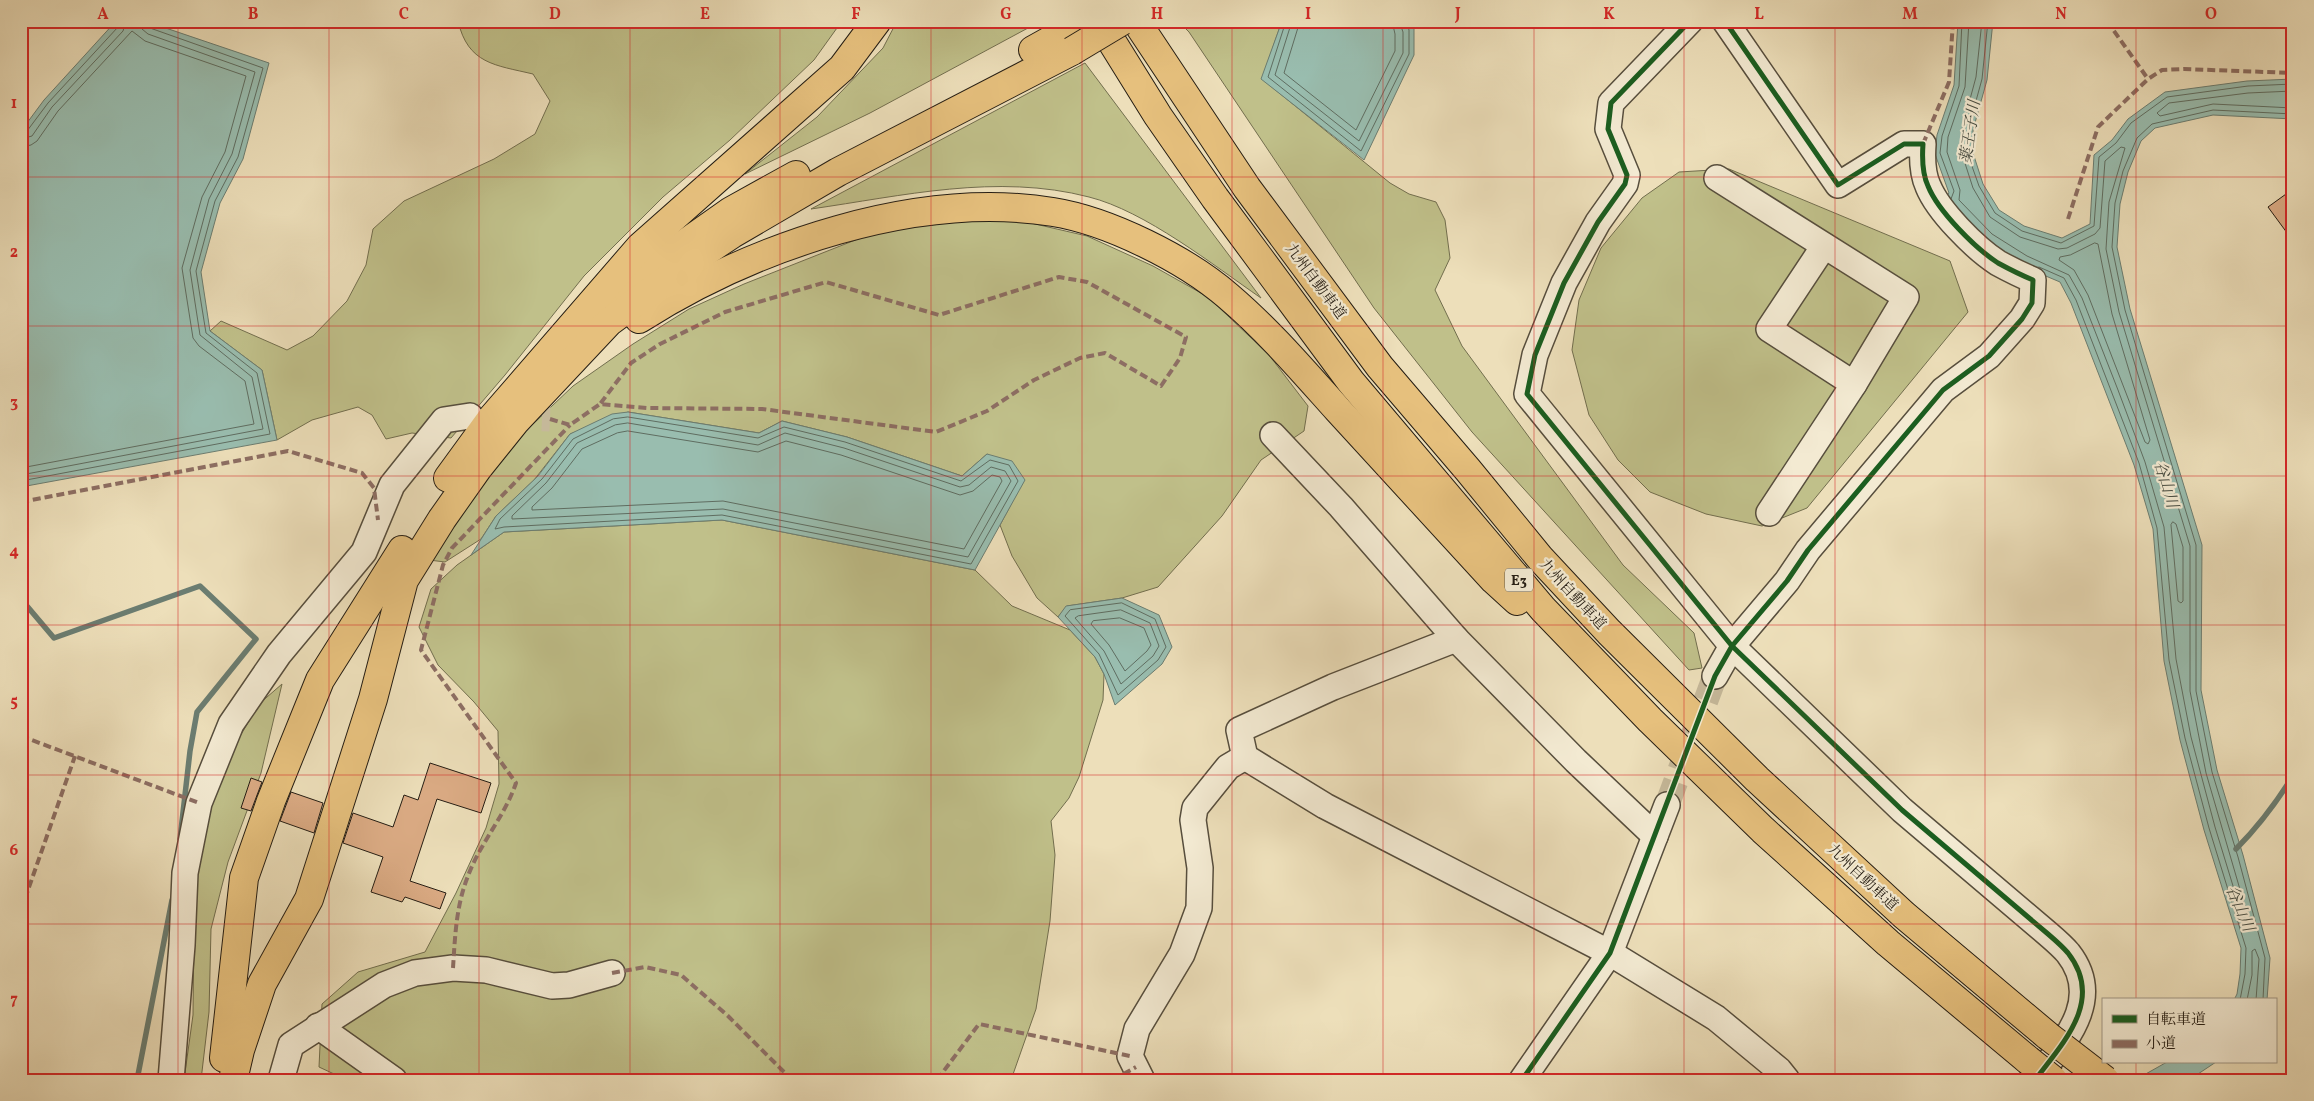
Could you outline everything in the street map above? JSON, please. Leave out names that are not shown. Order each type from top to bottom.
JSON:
[{"type":"highway","points":[[220,1080],[226,1049],[244,878],[271,802],[320,680],[389,574],[422,514],[491,419],[640,247],[842,68],[877,21]]},
{"type":"highway","points":[[233,1080],[240,1050],[262,984],[310,899],[373,699],[404,580],[478,468],[515,422],[609,322],[693,260],[732,234],[838,172],[1067,43],[1085,21]]},
{"type":"highway","name":"九州自動車道","points":[[1098,21],[1158,116],[1215,198],[1351,382],[1543,609],[1650,720],[1763,830],[1888,944],[2031,1070],[2053,1080]]},
{"type":"highway","points":[[575,323],[731,212],[829,156],[1067,43],[1122,21]]},
{"type":"highway","name":"九州自動車道","points":[[1136,21],[1204,126],[1380,367],[1552,572],[1609,632],[1757,779],[1904,915],[2048,1036],[2105,1080]]},
{"type":"highway","points":[[1156,21],[1204,126]]},
{"type":"highway","points":[[570,365],[659,306],[741,264],[845,228],[915,213],[990,206],[1055,212],[1100,224],[1134,238],[1182,264],[1226,294],[1294,361],[1494,580],[1650,720]]},
{"type":"street","points":[[1690,21],[1611,102],[1608,129],[1626,175],[1625,184],[1598,222],[1564,283],[1535,354],[1527,394],[1732,646],[1902,810],[2048,934],[2068,954],[2082,985],[2083,1000],[2070,1033],[2031,1070]]},
{"type":"street","points":[[1715,676],[1732,646],[1787,581],[1808,550],[1943,390],[1989,356],[2022,319],[2032,303],[2033,280],[1998,262],[1974,244],[1949,218],[1928,187],[1922,160],[1923,144],[1904,144],[1838,185],[1725,21]]},
{"type":"street","points":[[1717,178],[1906,297],[1854,384],[1769,513]]},
{"type":"street","points":[[1824,246],[1769,329],[1854,384]]},
{"type":"street","points":[[170,1080],[182,945],[185,873],[200,803],[231,724],[279,654],[364,552],[392,485],[444,420],[470,416]]},
{"type":"street","points":[[1273,436],[1341,507],[1456,639],[1576,762],[1656,836]]},
{"type":"street","points":[[1456,639],[1333,687],[1239,730],[1245,758],[1325,806],[1610,953],[1716,1018],[1779,1070],[1787,1080]]},
{"type":"street","points":[[1142,1080],[1130,1056],[1137,1029],[1182,954],[1198,908],[1200,868],[1193,820],[1195,808],[1228,767],[1245,758]]},
{"type":"street","points":[[1522,1080],[1610,953],[1667,805]]},
{"type":"street","points":[[281,1080],[291,1045],[384,984],[416,974],[453,968],[486,970],[552,986],[569,985],[612,973]]},
{"type":"street","points":[[318,1026],[394,1080]]},
{"type":"green space","points":[[458,21],[842,21],[814,60],[730,140],[663,197],[584,276],[505,375],[451,438],[412,433],[386,439],[372,415],[358,407],[312,420],[277,440],[262,370],[210,331],[221,321],[287,350],[313,336],[347,301],[366,265],[373,229],[404,201],[494,159],[535,134],[550,101],[533,74],[495,65],[476,54],[463,35]]},
{"type":"green space","points":[[897,21],[1041,21],[870,113],[745,174],[817,117],[883,48]]},
{"type":"green space","points":[[1178,21],[1282,21],[1262,79],[1390,183],[1409,194],[1436,202],[1445,220],[1450,258],[1435,290],[1462,346],[1623,565],[1694,633],[1702,668],[1689,670],[1472,432],[1374,308],[1189,32]]},
{"type":"green space","points":[[1085,63],[1261,298],[1178,240],[1133,214],[1089,197],[1054,190],[1020,187],[950,189],[811,209]]},
{"type":"green space","points":[[1729,169],[1950,261],[1968,312],[1807,508],[1762,526],[1706,514],[1650,492],[1618,460],[1589,415],[1572,350],[1579,300],[1601,248],[1642,198],[1679,172]]},
{"type":"green space","points":[[944,219],[1018,220],[1087,236],[1153,266],[1208,297],[1269,355],[1308,406],[1304,431],[1261,460],[1222,516],[1158,587],[1122,598],[1067,606],[1058,617],[1037,598],[1012,556],[1000,525],[1024,480],[987,454],[962,476],[847,437],[782,421],[759,433],[628,412],[570,434],[534,480],[496,516],[481,539],[445,562],[429,560],[512,444],[573,386],[633,344],[689,309],[744,284],[868,235]]},
{"type":"green space","points":[[722,520],[975,570],[1012,606],[1070,630],[1095,657],[1104,674],[1103,700],[1079,777],[1069,798],[1051,821],[1055,855],[1050,921],[1036,1009],[1011,1080],[347,1080],[319,1067],[322,1004],[358,972],[425,952],[456,893],[486,828],[499,784],[498,731],[474,702],[438,665],[419,627],[431,589],[457,565],[504,532]]},
{"type":"green space","points":[[282,684],[261,773],[228,862],[211,929],[209,1012],[201,1080],[184,1080],[193,1015],[195,822],[223,765],[259,704]]},
{"type":"water","points":[[116,21],[145,21],[269,63],[243,159],[220,203],[201,272],[210,331],[262,370],[277,440],[21,487],[21,131],[44,100]]},
{"type":"water","points":[[1282,21],[1410,21],[1414,29],[1414,55],[1364,160],[1261,79]]},
{"type":"water","points":[[1958,21],[1993,21],[1987,80],[1973,130],[1973,153],[1983,184],[1999,210],[2024,226],[2062,238],[2090,224],[2094,155],[2112,140],[2128,119],[2165,92],[2247,81],[2293,79],[2293,119],[2213,115],[2155,128],[2141,141],[2128,172],[2120,204],[2117,247],[2130,309],[2202,545],[2201,690],[2217,770],[2243,855],[2270,958],[2267,998],[2235,998],[2240,974],[2241,948],[2204,830],[2180,740],[2164,661],[2153,529],[2134,465],[2071,303],[2060,282],[2022,266],[1993,248],[1944,199],[1949,193],[1935,154],[1937,135],[1954,85]]},
{"type":"water","points":[[628,412],[759,433],[782,421],[847,437],[962,476],[987,454],[1012,461],[1025,480],[975,570],[722,520],[504,532],[471,555],[496,516],[538,476],[570,434],[612,414]]},
{"type":"water","points":[[1122,598],[1159,615],[1172,647],[1162,664],[1115,705],[1104,674],[1095,657],[1058,617],[1066,606]]},
{"type":"water","points":[[2163,1064],[2213,1064],[2189,1080],[2135,1080]]},
{"type":"building","points":[[2293,189],[2293,241],[2268,207]]},
{"type":"building","points":[[430,763],[491,783],[481,813],[437,799],[410,881],[446,893],[440,909],[405,897],[402,902],[371,892],[383,857],[343,843],[353,813],[393,827],[404,795],[418,800]]},
{"type":"building","points":[[251,778],[262,782],[251,811],[241,808]]},
{"type":"building","points":[[291,792],[323,803],[314,833],[280,821]]},
{"type":"waterway","points":[[21,599],[54,638],[200,586],[256,639],[197,712],[190,751],[180,839]]},
{"type":"waterway","points":[[2236,849],[2252,832],[2293,776]]},
{"type":"waterway","points":[[137,1080],[172,900]]},
{"type":"tunnel","points":[[505,417],[550,419]]},
{"type":"tunnel","points":[[1667,805],[1715,676]]},
{"type":"marked path","points":[[21,29],[29,21]]},
{"type":"marked path","points":[[1923,144],[1949,82],[1953,21]]},
{"type":"marked path","points":[[2107,21],[2148,79]]},
{"type":"marked path","points":[[2068,219],[2098,127],[2148,79],[2162,70],[2184,69],[2293,73]]},
{"type":"marked path","points":[[550,419],[570,425],[600,404],[647,408],[762,409],[936,432],[987,411],[1034,380],[1080,358],[1105,353],[1161,386],[1180,358],[1186,337],[1087,282],[1059,277],[939,315],[826,282],[725,312],[660,344],[631,363],[600,404]]},
{"type":"marked path","points":[[453,968],[457,922],[464,887],[473,864],[506,807],[516,783],[421,650],[443,565],[452,548],[570,425]]},
{"type":"marked path","points":[[21,502],[288,451],[362,473],[374,488],[378,520]]},
{"type":"marked path","points":[[21,736],[199,803]]},
{"type":"marked path","points":[[21,910],[75,756]]},
{"type":"marked path","points":[[612,973],[645,967],[681,975],[728,1016],[792,1080]]},
{"type":"marked path","points":[[937,1080],[979,1024],[1130,1056]]},
{"type":"marked path","points":[[1113,1080],[1136,1067]]},
{"type":"cycle path","points":[[1690,21],[1611,103],[1608,129],[1627,175],[1625,184],[1598,222],[1564,283],[1535,355],[1527,394],[1732,646],[1902,810],[2051,936],[2068,953],[2078,970],[2082,987],[2081,1004],[2068,1036],[2035,1080]]},
{"type":"cycle path","points":[[1522,1080],[1610,953],[1715,676],[1732,646],[1787,581],[1808,550],[1943,390],[1989,356],[2022,319],[2032,303],[2033,280],[1998,263],[1968,239],[1948,217],[1933,196],[1925,176],[1923,144],[1904,144],[1838,185],[1725,21]]},
{"type":"water label","name":"薬王子川","points":[[1969,132]]},
{"type":"water label","name":"谷山川","points":[[2167,484]]},
{"type":"water label","name":"谷山川","points":[[2241,908]]}]
